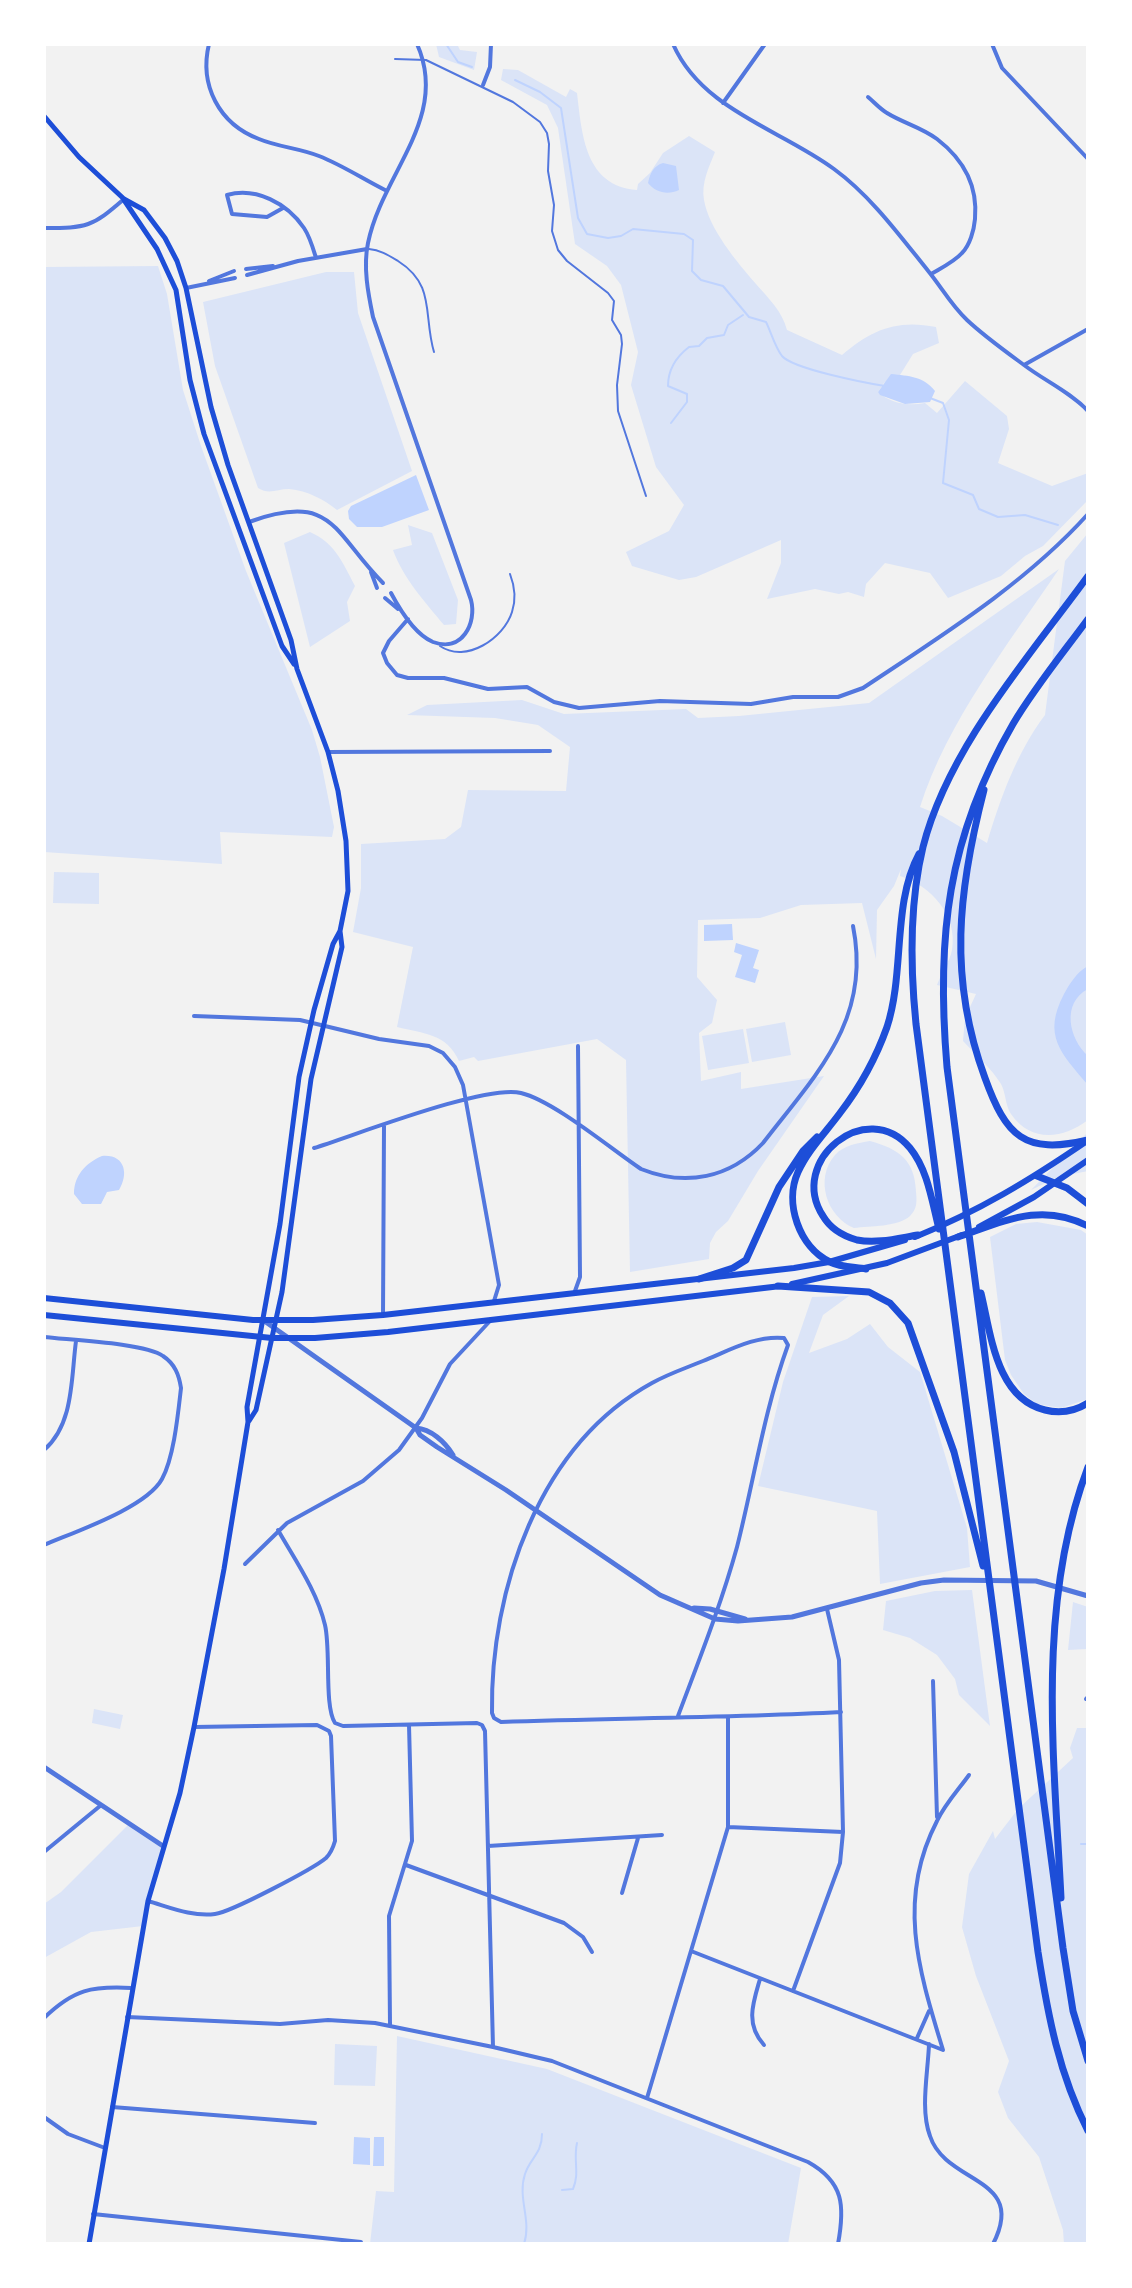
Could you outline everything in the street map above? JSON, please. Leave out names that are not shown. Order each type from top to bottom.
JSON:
[{"type":"highway","points":[[983,1555],[949,1271],[935,1198],[912,985],[914,908],[924,845],[936,807],[969,745],[1088,576]]},
{"type":"highway","points":[[1088,619],[1037,688],[995,757],[959,847],[946,911],[943,946],[943,1023],[963,1186],[1063,1948],[1073,2011],[1088,2061]]},
{"type":"highway","points":[[995,757],[964,877],[960,962],[966,1016],[992,1097],[1008,1126],[1018,1135],[1042,1145],[1067,1145],[1088,1140]]},
{"type":"highway","points":[[866,1269],[829,1262],[814,1249],[800,1231],[795,1216],[793,1187],[808,1155],[869,1070],[887,1025],[898,968],[910,871],[924,845]]},
{"type":"highway","points":[[699,1279],[733,1268],[746,1260],[788,1172],[803,1151],[843,1109]]},
{"type":"highway","points":[[918,1235],[867,1241],[843,1234],[832,1227],[818,1208],[813,1182],[816,1169],[828,1148],[838,1139],[860,1129],[887,1131],[910,1147],[935,1198]]},
{"type":"highway","points":[[1037,1176],[1056,1183],[1088,1204]]},
{"type":"highway","points":[[958,1237],[1015,1218],[1043,1213],[1057,1214],[1088,1226]]},
{"type":"highway","points":[[973,1261],[998,1362],[1011,1388],[1030,1405],[1057,1412],[1088,1403]]},
{"type":"highway","points":[[778,1286],[869,1292],[890,1303],[908,1323],[954,1452],[983,1555],[992,1599],[1048,2016],[1065,2080],[1088,2131]]},
{"type":"highway","points":[[1063,1948],[1052,1688],[1063,1565],[1071,1521],[1088,1467]]},
{"type":"main road","points":[[44,116],[79,157],[124,199],[157,249],[176,290],[190,380],[204,434],[282,646],[297,669]]},
{"type":"main road","points":[[89,2244],[148,1901],[180,1793],[224,1569],[248,1422],[247,1407],[280,1224],[299,1077],[311,1022],[333,944],[340,931],[348,891],[346,841],[328,752],[228,465],[211,407],[186,288],[165,238],[144,210],[124,199]]},
{"type":"main road","points":[[176,290],[186,288]]},
{"type":"main road","points":[[239,526],[249,522]]},
{"type":"main road","points":[[248,1422],[256,1410],[276,1325],[311,1079],[342,947],[340,931]]},
{"type":"main road","points":[[44,1298],[263,1320],[276,1325],[829,1262],[918,1235],[990,1203],[1037,1176],[1088,1140]]},
{"type":"main road","points":[[44,1315],[288,1338],[388,1332],[778,1286],[866,1269],[958,1237],[1011,1210],[1088,1160]]},
{"type":"street","points":[[209,44],[206,68],[210,90],[223,113],[240,130],[259,139],[318,156],[385,190]]},
{"type":"street","points":[[391,593],[408,619],[436,643],[449,644],[467,633],[473,620],[473,610],[373,317],[367,285],[367,249],[385,190],[415,135],[425,109],[427,92],[417,44]]},
{"type":"street","points":[[483,85],[490,67],[491,44]]},
{"type":"street","points":[[673,44],[693,77],[723,103],[832,167],[879,211],[967,320],[1088,411]]},
{"type":"street","points":[[723,103],[765,44]]},
{"type":"street","points":[[992,44],[1002,68],[1088,159]]},
{"type":"street","points":[[868,97],[887,113],[938,140],[962,165],[972,183],[977,199],[969,242],[963,253],[931,274]]},
{"type":"street","points":[[283,208],[267,217],[232,214],[227,195],[253,192],[283,208],[303,226],[316,258]]},
{"type":"street","points":[[44,228],[90,225],[100,221],[124,199]]},
{"type":"street","points":[[246,272],[367,249]]},
{"type":"street","points":[[204,284],[234,271]]},
{"type":"street","points":[[186,288],[235,278]]},
{"type":"street","points":[[1024,365],[1088,329]]},
{"type":"street","points":[[249,522],[282,512],[312,513],[341,530],[383,583]]},
{"type":"street","points":[[408,619],[383,653],[397,675],[408,678],[444,678],[488,689],[527,687],[554,702],[579,708],[660,701],[751,704],[793,697],[838,697],[852,694],[907,659],[1016,581],[1059,545],[1088,514]]},
{"type":"street","points":[[370,569],[377,588]]},
{"type":"street","points":[[385,598],[401,610]]},
{"type":"street","points":[[328,752],[550,751]]},
{"type":"street","points":[[314,1148],[492,1093],[522,1093],[538,1099],[641,1169],[661,1177],[709,1177],[738,1165],[763,1143],[818,1073],[840,1038],[857,977],[858,950],[853,926]]},
{"type":"street","points":[[194,1016],[300,1020],[437,1049],[455,1067],[466,1100],[499,1285],[494,1301]]},
{"type":"street","points":[[575,1291],[580,1277],[578,1046]]},
{"type":"street","points":[[383,1315],[384,1126]]},
{"type":"street","points":[[245,1564],[278,1530],[302,1513],[369,1477],[399,1450],[416,1428],[450,1364],[491,1320]]},
{"type":"street","points":[[276,1325],[288,1338],[416,1428],[424,1429],[446,1444],[454,1456],[660,1595],[715,1619],[738,1621],[792,1617],[921,1583],[956,1580],[1036,1581],[1088,1596]]},
{"type":"street","points":[[44,1337],[151,1350],[162,1355],[179,1375],[179,1403],[165,1472],[150,1494],[138,1503],[44,1545]]},
{"type":"street","points":[[678,1716],[715,1619],[737,1547],[757,1453],[788,1345],[779,1337],[753,1342],[672,1373],[634,1394],[605,1416],[580,1443],[539,1501],[514,1562],[504,1597],[493,1695],[494,1718],[501,1722],[841,1712]]},
{"type":"street","points":[[44,1450],[59,1432],[66,1415],[76,1341]]},
{"type":"street","points":[[278,1530],[317,1601],[324,1621],[329,1644],[330,1711],[335,1723],[343,1726],[477,1723],[485,1731],[493,2047]]},
{"type":"street","points":[[689,1608],[717,1611],[745,1619]]},
{"type":"street","points":[[793,1991],[840,1863],[843,1832],[839,1660],[827,1609]]},
{"type":"street","points":[[933,1681],[937,1820]]},
{"type":"street","points":[[647,2098],[728,1827],[728,1717]]},
{"type":"street","points":[[148,1901],[187,1913],[214,1914],[231,1909],[313,1867],[332,1850],[335,1841],[329,1731],[317,1725],[194,1727]]},
{"type":"street","points":[[390,2025],[389,1916],[412,1841],[409,1725]]},
{"type":"street","points":[[44,1767],[163,1846]]},
{"type":"street","points":[[691,1951],[943,2050],[916,1956],[914,1913],[922,1864],[937,1820],[969,1775]]},
{"type":"street","points":[[44,1852],[100,1806]]},
{"type":"street","points":[[728,1827],[843,1832]]},
{"type":"street","points":[[488,1846],[662,1835]]},
{"type":"street","points":[[622,1893],[639,1837]]},
{"type":"street","points":[[406,1865],[564,1923],[583,1937],[592,1952]]},
{"type":"street","points":[[760,1979],[752,2005],[751,2023],[755,2035],[764,2045]]},
{"type":"street","points":[[44,2018],[53,2009],[96,1986],[131,1988]]},
{"type":"street","points":[[917,2038],[930,2009]]},
{"type":"street","points":[[127,2017],[280,2024],[328,2020],[390,2025],[552,2061],[821,2169],[830,2179],[842,2203],[843,2218],[838,2244]]},
{"type":"street","points":[[929,2044],[926,2122],[930,2137],[946,2162],[982,2181],[993,2192],[1002,2213],[1000,2229],[993,2244]]},
{"type":"street","points":[[112,2107],[315,2123]]},
{"type":"street","points":[[44,2117],[68,2134],[105,2148]]},
{"type":"street","points":[[93,2214],[361,2242]]},
{"type":"lane","points":[[395,59],[426,60],[483,85],[527,112],[540,122],[547,133],[548,171],[554,205],[552,231],[558,250],[567,261],[614,301],[612,320],[618,328],[622,344],[617,385],[618,411],[646,496]]},
{"type":"lane","points":[[367,249],[389,256],[416,275],[426,298],[434,352]]},
{"type":"lane","points":[[436,643],[445,649],[458,651],[480,648],[493,638],[512,613],[515,595],[510,574]]},
{"type":"shaded area","points":[[436,44],[457,44],[460,50],[477,52],[474,70],[439,57]]},
{"type":"shaded area","points":[[503,69],[518,70],[566,97],[570,89],[577,93],[589,156],[606,179],[620,186],[637,190],[638,184],[650,173],[663,153],[689,136],[715,152],[704,187],[707,211],[725,245],[774,306],[787,330],[842,355],[863,339],[885,329],[909,324],[936,327],[939,343],[913,354],[900,375],[884,383],[878,392],[900,403],[925,403],[937,413],[965,381],[1007,416],[1009,429],[998,463],[1052,486],[1088,473],[1088,500],[1043,546],[1001,576],[948,598],[930,573],[885,563],[866,584],[864,597],[815,589],[767,599],[781,563],[781,540],[696,577],[679,580],[632,566],[626,552],[669,531],[684,505],[656,467],[631,385],[638,352],[621,285],[607,266],[575,244],[558,128],[547,105],[501,80]]},
{"type":"shaded area","points":[[158,266],[167,294],[183,390],[246,571],[312,730],[334,827],[332,837],[220,832],[222,864],[44,852],[44,267]]},
{"type":"shaded area","points":[[326,272],[354,272],[358,313],[412,471],[337,510],[303,492],[258,488],[215,366],[203,302]]},
{"type":"shaded area","points":[[408,525],[432,533],[458,600],[456,624],[444,625],[415,589],[397,560],[393,550],[412,545]]},
{"type":"shaded area","points":[[310,532],[332,548],[355,586],[347,602],[350,621],[310,647],[284,543]]},
{"type":"shaded area","points":[[1088,533],[1088,1120],[1068,1131],[1048,1135],[1028,1130],[1011,1114],[1001,1084],[963,1041],[965,1018],[976,994],[937,985],[952,950],[951,925],[932,895],[900,876],[901,869],[894,886],[877,910],[876,959],[862,903],[801,905],[760,918],[698,920],[697,977],[717,1000],[712,1023],[699,1033],[701,1081],[741,1072],[741,1089],[824,1076],[758,1171],[728,1221],[716,1232],[710,1243],[709,1259],[630,1272],[626,1060],[597,1039],[478,1061],[474,1057],[459,1061],[441,1040],[397,1027],[413,947],[353,932],[361,888],[361,844],[445,839],[461,827],[468,790],[566,791],[570,747],[538,725],[495,718],[407,715],[427,705],[522,700],[564,714],[686,709],[698,718],[869,703],[1059,569],[963,714],[946,744],[920,807],[942,816],[987,843],[1010,776],[1045,715],[1065,561]]},
{"type":"shaded area","points":[[54,872],[99,873],[99,904],[53,903]]},
{"type":"shaded area","points":[[785,1022],[791,1055],[752,1062],[746,1029]]},
{"type":"shaded area","points":[[743,1029],[749,1063],[708,1070],[702,1036]]},
{"type":"shaded area","points":[[1088,1132],[1088,1171],[1058,1177],[1031,1190]]},
{"type":"shaded area","points":[[870,1141],[897,1152],[909,1164],[915,1181],[916,1205],[905,1220],[854,1228],[845,1223],[831,1206],[826,1196],[825,1175],[835,1155],[851,1145]]},
{"type":"shaded area","points":[[1037,1222],[1081,1230],[1088,1235],[1088,1399],[1061,1408],[1037,1404],[1024,1394],[1005,1360],[990,1237],[1016,1224]]},
{"type":"shaded area","points":[[849,1296],[823,1315],[809,1353],[847,1339],[870,1324],[888,1347],[920,1372],[967,1528],[970,1567],[880,1584],[877,1511],[758,1486],[783,1382],[812,1297]]},
{"type":"shaded area","points":[[972,1590],[990,1726],[959,1695],[955,1679],[937,1655],[910,1638],[883,1630],[886,1601],[935,1591]]},
{"type":"shaded area","points":[[1073,1602],[1088,1607],[1087,1649],[1068,1650]]},
{"type":"shaded area","points":[[94,1709],[123,1715],[120,1729],[92,1723]]},
{"type":"shaded area","points":[[1077,1728],[1088,1728],[1088,2244],[1064,2244],[1063,2230],[1039,2157],[1008,2118],[998,2092],[1009,2061],[976,1976],[962,1927],[969,1874],[993,1831],[995,1839],[1018,1809],[1073,1758],[1070,1748]]},
{"type":"shaded area","points":[[129,1824],[163,1846],[143,1926],[91,1932],[44,1958],[44,1904],[61,1892]]},
{"type":"shaded area","points":[[397,2036],[547,2069],[801,2168],[788,2244],[370,2244],[376,2191],[394,2192]]},
{"type":"shaded area","points":[[335,2044],[377,2046],[375,2086],[334,2085]]},
{"type":"water","points":[[663,163],[676,166],[679,190],[662,192],[648,183],[652,171]]},
{"type":"water","points":[[891,374],[926,382],[935,391],[930,402],[905,404],[880,395],[878,392]]},
{"type":"water","points":[[416,475],[429,510],[382,527],[357,527],[349,519],[351,506]]},
{"type":"water","points":[[732,924],[733,940],[704,941],[704,925]]},
{"type":"water","points":[[736,943],[759,950],[753,968],[759,970],[755,983],[735,977],[742,955],[734,952]]},
{"type":"water","points":[[1088,966],[1088,989],[1074,1003],[1071,1021],[1076,1040],[1088,1056],[1088,1085],[1063,1053],[1055,1033],[1055,1021],[1064,994],[1077,975]]},
{"type":"water","points":[[102,1156],[116,1158],[123,1166],[122,1184],[119,1190],[107,1192],[101,1204],[82,1204],[74,1194],[76,1181],[86,1166]]},
{"type":"water","points":[[354,2137],[370,2138],[370,2165],[353,2164]]},
{"type":"water","points":[[374,2137],[384,2137],[384,2166],[373,2166]]},
{"type":"waterway","points":[[446,44],[458,62],[472,67]]},
{"type":"waterway","points":[[515,80],[540,92],[561,108],[578,218],[587,234],[608,238],[621,236],[633,229],[684,234],[693,240],[692,271],[701,280],[723,286],[749,317],[766,322],[782,356],[800,366],[885,386]]},
{"type":"waterway","points":[[671,423],[687,402],[687,394],[668,386],[671,369],[689,347],[699,346],[707,338],[724,335],[728,325],[743,315]]},
{"type":"waterway","points":[[930,398],[943,403],[949,420],[943,483],[973,495],[979,509],[998,517],[1025,515],[1058,525]]},
{"type":"waterway","points":[[1081,1844],[1088,1844]]},
{"type":"waterway","points":[[524,2244],[523,2183],[540,2146],[542,2134]]},
{"type":"waterway","points":[[562,2190],[573,2189],[575,2183],[577,2143]]}]
